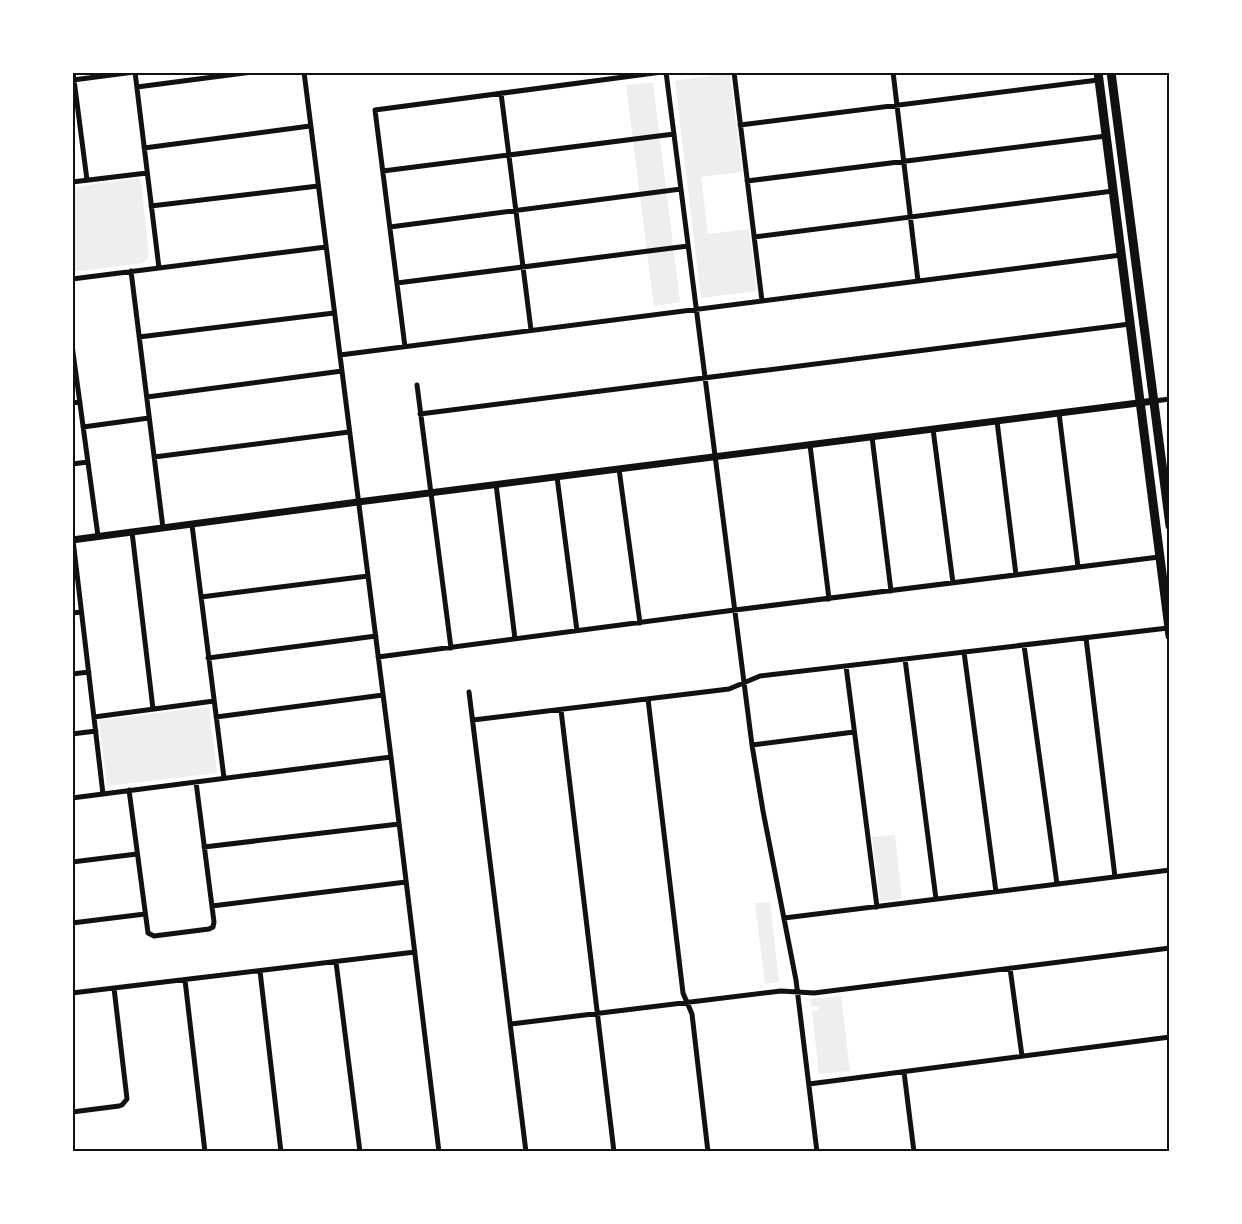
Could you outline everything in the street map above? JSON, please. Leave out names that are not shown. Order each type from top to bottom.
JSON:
[{"type":"main road","points":[[1112,72],[1170,526]]},
{"type":"main road","points":[[1098,76],[1169,632]]},
{"type":"street","points":[[73,72],[86,180]]},
{"type":"street","points":[[73,80],[135,72],[159,268]]},
{"type":"street","points":[[137,87],[252,72]]},
{"type":"street","points":[[304,72],[439,1152]]},
{"type":"street","points":[[405,347],[375,110],[664,72],[674,134],[752,745],[797,992],[817,1152]]},
{"type":"street","points":[[734,72],[762,301]]},
{"type":"street","points":[[893,72],[918,281]]},
{"type":"street","points":[[740,125],[1098,76]]},
{"type":"street","points":[[501,93],[531,330]]},
{"type":"street","points":[[144,148],[310,126]]},
{"type":"street","points":[[383,171],[674,134]]},
{"type":"street","points":[[747,181],[1106,136]]},
{"type":"street","points":[[72,182],[147,173]]},
{"type":"street","points":[[151,206],[318,186]]},
{"type":"street","points":[[390,227],[681,189]]},
{"type":"street","points":[[754,237],[1113,191]]},
{"type":"street","points":[[72,279],[326,246]]},
{"type":"street","points":[[397,284],[688,246]]},
{"type":"street","points":[[340,355],[1121,255]]},
{"type":"street","points":[[131,271],[163,528]]},
{"type":"street","points":[[139,337],[334,313]]},
{"type":"street","points":[[420,414],[1130,324]]},
{"type":"street","points":[[72,346],[98,536]]},
{"type":"street","points":[[146,397],[342,371]]},
{"type":"street","points":[[417,385],[450,648]]},
{"type":"street","points":[[103,794],[72,540],[431,492],[1170,399]]},
{"type":"street","points":[[72,403],[80,402]]},
{"type":"street","points":[[1059,414],[1078,567]]},
{"type":"street","points":[[83,427],[149,418]]},
{"type":"street","points":[[997,421],[1016,575]]},
{"type":"street","points":[[933,429],[953,583]]},
{"type":"street","points":[[154,457],[349,432]]},
{"type":"street","points":[[872,437],[891,591]]},
{"type":"street","points":[[810,445],[829,599]]},
{"type":"street","points":[[72,464],[88,462]]},
{"type":"street","points":[[619,469],[640,623]]},
{"type":"street","points":[[557,477],[578,631]]},
{"type":"street","points":[[496,484],[515,639]]},
{"type":"street","points":[[192,525],[224,778]]},
{"type":"street","points":[[132,532],[153,709]]},
{"type":"street","points":[[378,657],[1159,557]]},
{"type":"street","points":[[201,597],[368,576]]},
{"type":"street","points":[[72,613],[81,612]]},
{"type":"street","points":[[473,720],[729,690],[760,676],[1086,638],[1169,632]]},
{"type":"street","points":[[208,658],[376,636]]},
{"type":"street","points":[[1086,638],[1115,877]]},
{"type":"street","points":[[1024,645],[1058,884]]},
{"type":"street","points":[[964,652],[996,892]]},
{"type":"street","points":[[905,659],[936,899]]},
{"type":"street","points":[[846,666],[877,906]]},
{"type":"street","points":[[72,674],[89,672]]},
{"type":"street","points":[[469,692],[526,1152]]},
{"type":"street","points":[[216,717],[383,695]]},
{"type":"street","points":[[648,699],[683,994],[692,1014],[708,1152]]},
{"type":"street","points":[[94,717],[214,701]]},
{"type":"street","points":[[561,710],[614,1152]]},
{"type":"street","points":[[72,734],[96,731]]},
{"type":"street","points":[[752,745],[854,732]]},
{"type":"street","points":[[72,798],[391,757]]},
{"type":"street","points":[[129,790],[145,914],[150,935],[154,936],[211,929],[214,925],[196,782]]},
{"type":"street","points":[[204,847],[399,824]]},
{"type":"street","points":[[72,862],[137,854]]},
{"type":"street","points":[[784,918],[1170,870]]},
{"type":"street","points":[[212,906],[406,882]]},
{"type":"street","points":[[72,923],[145,914]]},
{"type":"street","points":[[511,1024],[781,991],[814,993],[1170,948]]},
{"type":"street","points":[[72,993],[415,952]]},
{"type":"street","points":[[336,962],[360,1152]]},
{"type":"street","points":[[1010,968],[1022,1056]]},
{"type":"street","points":[[260,971],[281,1152]]},
{"type":"street","points":[[185,980],[205,1152]]},
{"type":"street","points":[[72,1112],[119,1106],[125,1102],[127,1096],[114,988]]},
{"type":"street","points":[[809,1084],[1170,1037]]},
{"type":"street","points":[[904,1072],[914,1152]]},
{"type":"shaded area","points":[[730,73],[742,172],[701,177],[708,234],[749,229],[757,291],[701,298],[675,81]]},
{"type":"shaded area","points":[[653,83],[680,302],[654,306],[626,85]]},
{"type":"shaded area","points":[[138,178],[141,181],[149,256],[144,263],[73,272],[73,187]]},
{"type":"shaded area","points":[[209,707],[217,773],[107,786],[99,720]]},
{"type":"shaded area","points":[[895,835],[902,899],[880,901],[872,837]]},
{"type":"shaded area","points":[[770,902],[779,982],[765,984],[755,903]]},
{"type":"shaded area","points":[[841,996],[850,1071],[819,1074],[812,1011],[819,1010],[819,1006],[811,1007],[810,999]]}]
